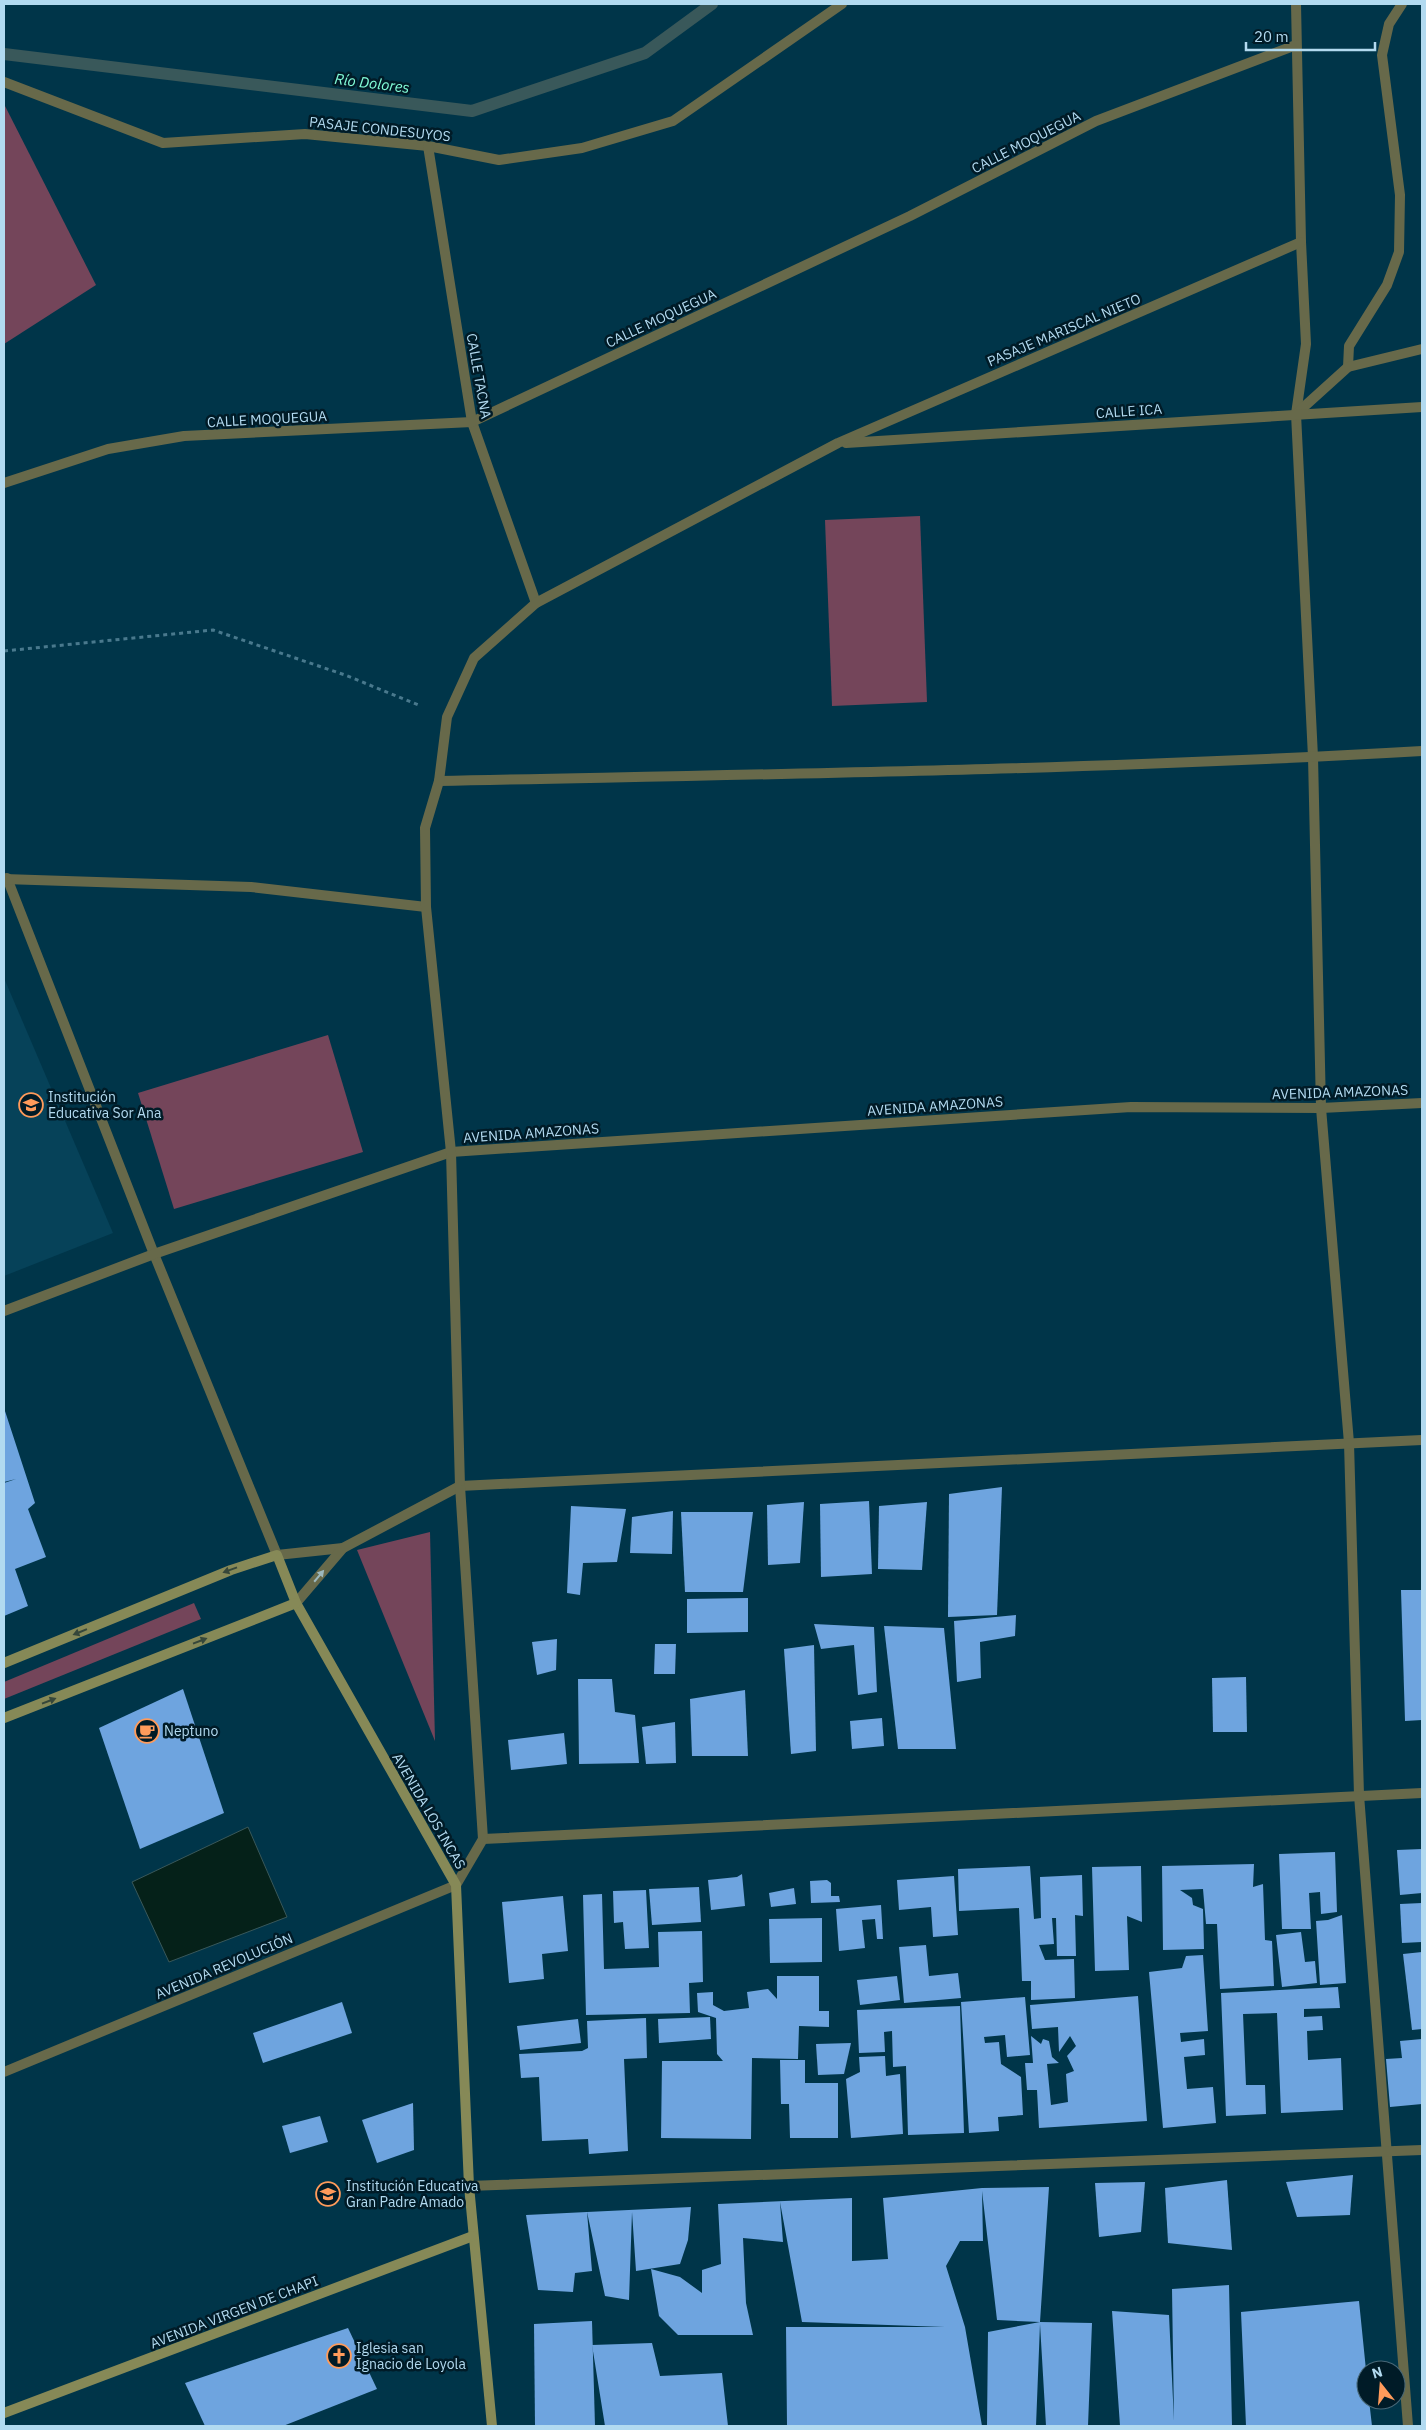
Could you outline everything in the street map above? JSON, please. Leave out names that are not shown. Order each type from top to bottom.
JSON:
[{"type":"main road","name":"AVENIDA LOS INCAS","points":[[276,1555],[296,1603],[456,1885],[469,2186],[492,2426]]},
{"type":"main road","points":[[4,1663],[231,1570],[276,1555]]},
{"type":"main road","points":[[4,1718],[296,1603]]},
{"type":"main road","name":"AVENIDA VIRGEN DE CHAPI","points":[[4,2413],[473,2236]]},
{"type":"street","name":"PASAJE CONDESUYOS","points":[[4,82],[164,143],[305,134],[428,146],[499,160],[582,148],[673,121],[842,4]]},
{"type":"street","points":[[1296,4],[1301,242],[1306,344],[1296,414],[1313,757],[1321,1108],[1349,1443],[1359,1795],[1408,2426]]},
{"type":"street","points":[[1348,367],[1349,346],[1387,285],[1399,252],[1400,195],[1382,55],[1389,24],[1402,4]]},
{"type":"street","name":"CALLE MOQUEGUA","points":[[4,483],[108,449],[184,436],[472,422],[910,216],[1096,121],[1296,45]]},
{"type":"street","name":"CALLE TACNA","points":[[428,146],[472,422],[536,603]]},
{"type":"street","name":"PASAJE MARISCAL NIETO","points":[[483,1839],[460,1486],[451,1152],[426,907],[424,828],[439,781],[447,717],[474,658],[536,603],[838,443],[1301,242]]},
{"type":"street","points":[[1296,414],[1348,367],[1422,349]]},
{"type":"street","name":"CALLE ICA","points":[[838,443],[1422,407]]},
{"type":"street","points":[[439,781],[956,771],[1422,751]]},
{"type":"street","points":[[343,1548],[276,1555],[5,879],[251,887],[426,907]]},
{"type":"street","name":"AVENIDA AMAZONAS","points":[[4,1311],[154,1254],[451,1152],[1131,1107],[1321,1108],[1422,1103]]},
{"type":"street","points":[[296,1603],[343,1548],[460,1486],[1422,1440]]},
{"type":"street","points":[[456,1885],[483,1839],[1422,1793]]},
{"type":"street","name":"AVENIDA REVOLUCIÓN","points":[[4,2072],[456,1885]]},
{"type":"street","points":[[469,2186],[1422,2150]]},
{"type":"path","points":[[4,651],[213,630],[345,675],[447,717]]},
{"type":"shaded area","points":[[4,104],[96,285],[4,344]]},
{"type":"shaded area","points":[[920,516],[927,702],[832,706],[825,520]]},
{"type":"shaded area","name":"Institución Educativa Sor Ana","points":[[4,978],[113,1233],[4,1276]]},
{"type":"shaded area","points":[[328,1035],[363,1152],[174,1209],[138,1093]]},
{"type":"shaded area","points":[[430,1532],[435,1741],[357,1550]]},
{"type":"shaded area","points":[[194,1603],[201,1619],[4,1699],[4,1682]]},
{"type":"shaded area","points":[[248,1827],[287,1917],[169,1962],[132,1882]]},
{"type":"building","points":[[4,1408],[35,1503],[28,1509],[46,1557],[15,1569],[28,1606],[4,1616],[4,1483],[16,1479],[4,1482]]},
{"type":"building","points":[[1002,1487],[997,1615],[948,1617],[949,1494]]},
{"type":"building","points":[[869,1501],[872,1574],[821,1577],[820,1504]]},
{"type":"building","points":[[804,1502],[800,1563],[768,1565],[767,1505]]},
{"type":"building","points":[[927,1502],[922,1570],[878,1569],[879,1506]]},
{"type":"building","points":[[571,1506],[626,1509],[617,1562],[583,1563],[580,1595],[567,1593]]},
{"type":"building","points":[[673,1511],[672,1554],[630,1553],[632,1517]]},
{"type":"building","points":[[681,1512],[753,1512],[743,1592],[685,1592]]},
{"type":"building","points":[[1401,1590],[1422,1590],[1422,1720],[1405,1721]]},
{"type":"building","points":[[748,1598],[748,1632],[687,1633],[687,1599]]},
{"type":"building","points":[[1016,1615],[1015,1636],[980,1642],[981,1678],[957,1682],[954,1621]]},
{"type":"building","points":[[814,1624],[874,1627],[877,1692],[858,1695],[854,1645],[821,1649]]},
{"type":"building","points":[[884,1626],[944,1628],[956,1749],[898,1749]]},
{"type":"building","points":[[557,1639],[556,1670],[537,1675],[532,1642]]},
{"type":"building","points":[[655,1644],[676,1644],[675,1674],[654,1674]]},
{"type":"building","points":[[814,1645],[816,1751],[791,1754],[784,1649]]},
{"type":"building","points":[[1246,1677],[1247,1732],[1213,1732],[1212,1678]]},
{"type":"building","points":[[578,1679],[612,1679],[615,1712],[635,1715],[639,1763],[579,1764]]},
{"type":"building","points":[[183,1689],[224,1813],[140,1849],[99,1728]]},
{"type":"building","points":[[745,1690],[748,1756],[692,1756],[690,1699]]},
{"type":"building","points":[[882,1718],[884,1746],[852,1749],[850,1721]]},
{"type":"building","points":[[675,1722],[676,1763],[646,1764],[642,1727]]},
{"type":"building","points":[[564,1733],[567,1764],[511,1770],[508,1740]]},
{"type":"building","points":[[1422,1849],[1422,1893],[1400,1895],[1397,1850]]},
{"type":"building","points":[[1335,1852],[1337,1912],[1321,1914],[1320,1892],[1309,1893],[1311,1929],[1282,1929],[1279,1854]]},
{"type":"building","points":[[1254,1864],[1253,1887],[1263,1884],[1265,1940],[1272,1941],[1274,1986],[1220,1989],[1217,1924],[1206,1924],[1203,1889],[1180,1890],[1192,1898],[1193,1905],[1203,1909],[1204,1949],[1163,1950],[1162,1866]]},
{"type":"building","points":[[1030,1866],[1034,1919],[1041,1918],[1040,1877],[1082,1875],[1083,1916],[1075,1915],[1076,1956],[1057,1956],[1056,1918],[1052,1918],[1054,1944],[1039,1945],[1045,1960],[1074,1959],[1075,1998],[1031,2000],[1031,1981],[1022,1981],[1019,1908],[959,1911],[958,1869]]},
{"type":"building","points":[[1141,1866],[1142,1922],[1127,1916],[1129,1970],[1095,1971],[1092,1867]]},
{"type":"building","points":[[742,1874],[745,1906],[711,1910],[708,1880],[737,1877]]},
{"type":"building","points":[[954,1876],[958,1935],[933,1937],[931,1907],[899,1910],[897,1880]]},
{"type":"building","points":[[827,1880],[831,1883],[831,1896],[839,1896],[840,1902],[811,1903],[810,1881]]},
{"type":"building","points":[[699,1887],[701,1922],[652,1925],[649,1889]]},
{"type":"building","points":[[794,1888],[796,1904],[771,1907],[769,1893]]},
{"type":"building","points":[[646,1890],[649,1948],[625,1949],[623,1922],[614,1923],[613,1891]]},
{"type":"building","points":[[602,1894],[604,1969],[659,1967],[658,1932],[702,1931],[703,1982],[689,1983],[690,2013],[586,2015],[583,1895]]},
{"type":"building","points":[[563,1896],[568,1951],[542,1954],[544,1979],[509,1983],[502,1902]]},
{"type":"building","points":[[1422,1903],[1422,1942],[1402,1943],[1400,1904]]},
{"type":"building","points":[[881,1905],[883,1939],[877,1939],[875,1919],[862,1920],[865,1948],[839,1951],[836,1909]]},
{"type":"building","points":[[1342,1915],[1346,1983],[1320,1985],[1316,1921],[1328,1920]]},
{"type":"building","points":[[822,1918],[822,1962],[770,1963],[769,1919]]},
{"type":"building","points":[[1301,1932],[1305,1962],[1315,1961],[1317,1983],[1282,1987],[1276,1935]]},
{"type":"building","points":[[926,1945],[929,1976],[958,1973],[961,1998],[904,2003],[899,1947]]},
{"type":"building","points":[[1422,1952],[1422,2029],[1412,2030],[1403,1954]]},
{"type":"building","points":[[1203,1955],[1208,2031],[1180,2033],[1181,2042],[1204,2039],[1205,2055],[1184,2057],[1187,2089],[1213,2087],[1216,2123],[1163,2128],[1149,1972],[1182,1968],[1186,1956]]},
{"type":"building","points":[[777,1976],[819,1976],[819,2011],[829,2011],[829,2027],[799,2026],[798,2059],[752,2058],[751,2139],[661,2138],[662,2061],[723,2061],[717,2054],[716,2018],[698,2012],[697,1993],[713,1992],[713,2005],[724,2011],[749,2008],[747,1992],[768,1989],[777,1999]]},
{"type":"building","points":[[897,1976],[900,2000],[860,2005],[857,1980]]},
{"type":"building","points":[[1338,1987],[1340,2008],[1304,2009],[1304,2017],[1322,2016],[1323,2030],[1307,2031],[1308,2060],[1341,2058],[1343,2110],[1281,2113],[1277,2013],[1243,2014],[1246,2085],[1265,2085],[1266,2114],[1226,2116],[1221,1993]]},
{"type":"building","points":[[1138,1996],[1147,2121],[1039,2128],[1037,2090],[1027,2090],[1025,2063],[1033,2063],[1031,2036],[1041,2044],[1043,2039],[1049,2041],[1052,2057],[1059,2063],[1047,2064],[1051,2105],[1068,2102],[1066,2074],[1074,2071],[1067,2056],[1076,2046],[1070,2036],[1059,2052],[1058,2027],[1032,2029],[1030,2005]]},
{"type":"building","points":[[1025,1997],[1030,2055],[1007,2057],[1005,2035],[984,2037],[985,2043],[999,2042],[1001,2064],[1021,2077],[1023,2115],[998,2117],[999,2131],[969,2133],[961,2002]]},
{"type":"building","points":[[342,2002],[352,2033],[263,2063],[253,2033]]},
{"type":"building","points":[[960,2006],[964,2133],[908,2135],[906,2066],[893,2067],[892,2031],[884,2032],[885,2052],[859,2053],[857,2010]]},
{"type":"building","points":[[710,2017],[711,2039],[659,2043],[658,2019]]},
{"type":"building","points":[[646,2018],[647,2058],[624,2059],[628,2151],[589,2154],[588,2139],[542,2141],[539,2077],[521,2078],[519,2054],[582,2051],[588,2048],[587,2021]]},
{"type":"building","points":[[578,2019],[581,2043],[520,2050],[517,2026]]},
{"type":"building","points":[[1422,2039],[1422,2104],[1390,2107],[1386,2059],[1402,2058],[1400,2041]]},
{"type":"building","points":[[851,2043],[844,2074],[818,2075],[816,2044]]},
{"type":"building","points":[[885,2056],[886,2076],[900,2074],[903,2134],[851,2138],[846,2079],[860,2072],[859,2057]]},
{"type":"building","points":[[780,2060],[805,2060],[805,2083],[838,2083],[838,2138],[790,2138],[789,2104],[781,2104]]},
{"type":"building","points":[[413,2103],[414,2150],[377,2163],[362,2120]]},
{"type":"building","points":[[320,2116],[328,2142],[290,2153],[282,2126]]},
{"type":"building","points":[[1353,2175],[1350,2215],[1297,2217],[1286,2182]]},
{"type":"building","points":[[1227,2180],[1232,2250],[1168,2243],[1165,2188]]},
{"type":"building","points":[[1145,2182],[1141,2232],[1099,2237],[1095,2183]]},
{"type":"building","points":[[1049,2187],[1040,2322],[997,2320],[982,2191],[983,2241],[960,2241],[946,2266],[965,2327],[982,2426],[787,2426],[786,2327],[945,2327],[802,2322],[780,2202],[783,2242],[743,2238],[746,2303],[753,2335],[678,2335],[659,2316],[651,2269],[680,2277],[702,2293],[702,2270],[721,2264],[718,2204],[852,2198],[852,2261],[888,2259],[883,2198],[982,2188]]},
{"type":"building","points":[[691,2207],[688,2240],[680,2264],[636,2271],[632,2212],[629,2300],[605,2296],[587,2212]]},
{"type":"building","points":[[587,2212],[592,2271],[575,2273],[573,2292],[538,2290],[526,2215]]},
{"type":"building","points":[[1229,2285],[1232,2426],[1120,2426],[1112,2311],[1169,2315],[1174,2421],[1172,2289]]},
{"type":"building","points":[[1359,2301],[1365,2360],[1356,2360],[1356,2410],[1370,2410],[1372,2426],[1246,2426],[1241,2312]]},
{"type":"building","points":[[592,2321],[595,2426],[535,2426],[534,2324]]},
{"type":"building","points":[[1040,2322],[1092,2323],[1088,2426],[1046,2426],[1040,2324],[1036,2426],[987,2426],[988,2332]]},
{"type":"building","points":[[348,2328],[377,2389],[283,2426],[205,2426],[185,2383]]},
{"type":"building","points":[[652,2343],[660,2376],[722,2373],[728,2426],[605,2426],[592,2345]]},
{"type":"waterway","name":"Río Dolores","points":[[4,54],[472,111],[645,53],[712,4]]},
{"type":"place","name":"Institución Educativa Sor Ana","points":[[31,1105]]},
{"type":"place","name":"Neptuno","points":[[147,1731]]},
{"type":"place","name":"Institución Educativa Gran Padre Amado","points":[[328,2194]]},
{"type":"place","name":"Iglesia san Ignacio de Loyola","points":[[339,2356]]}]
